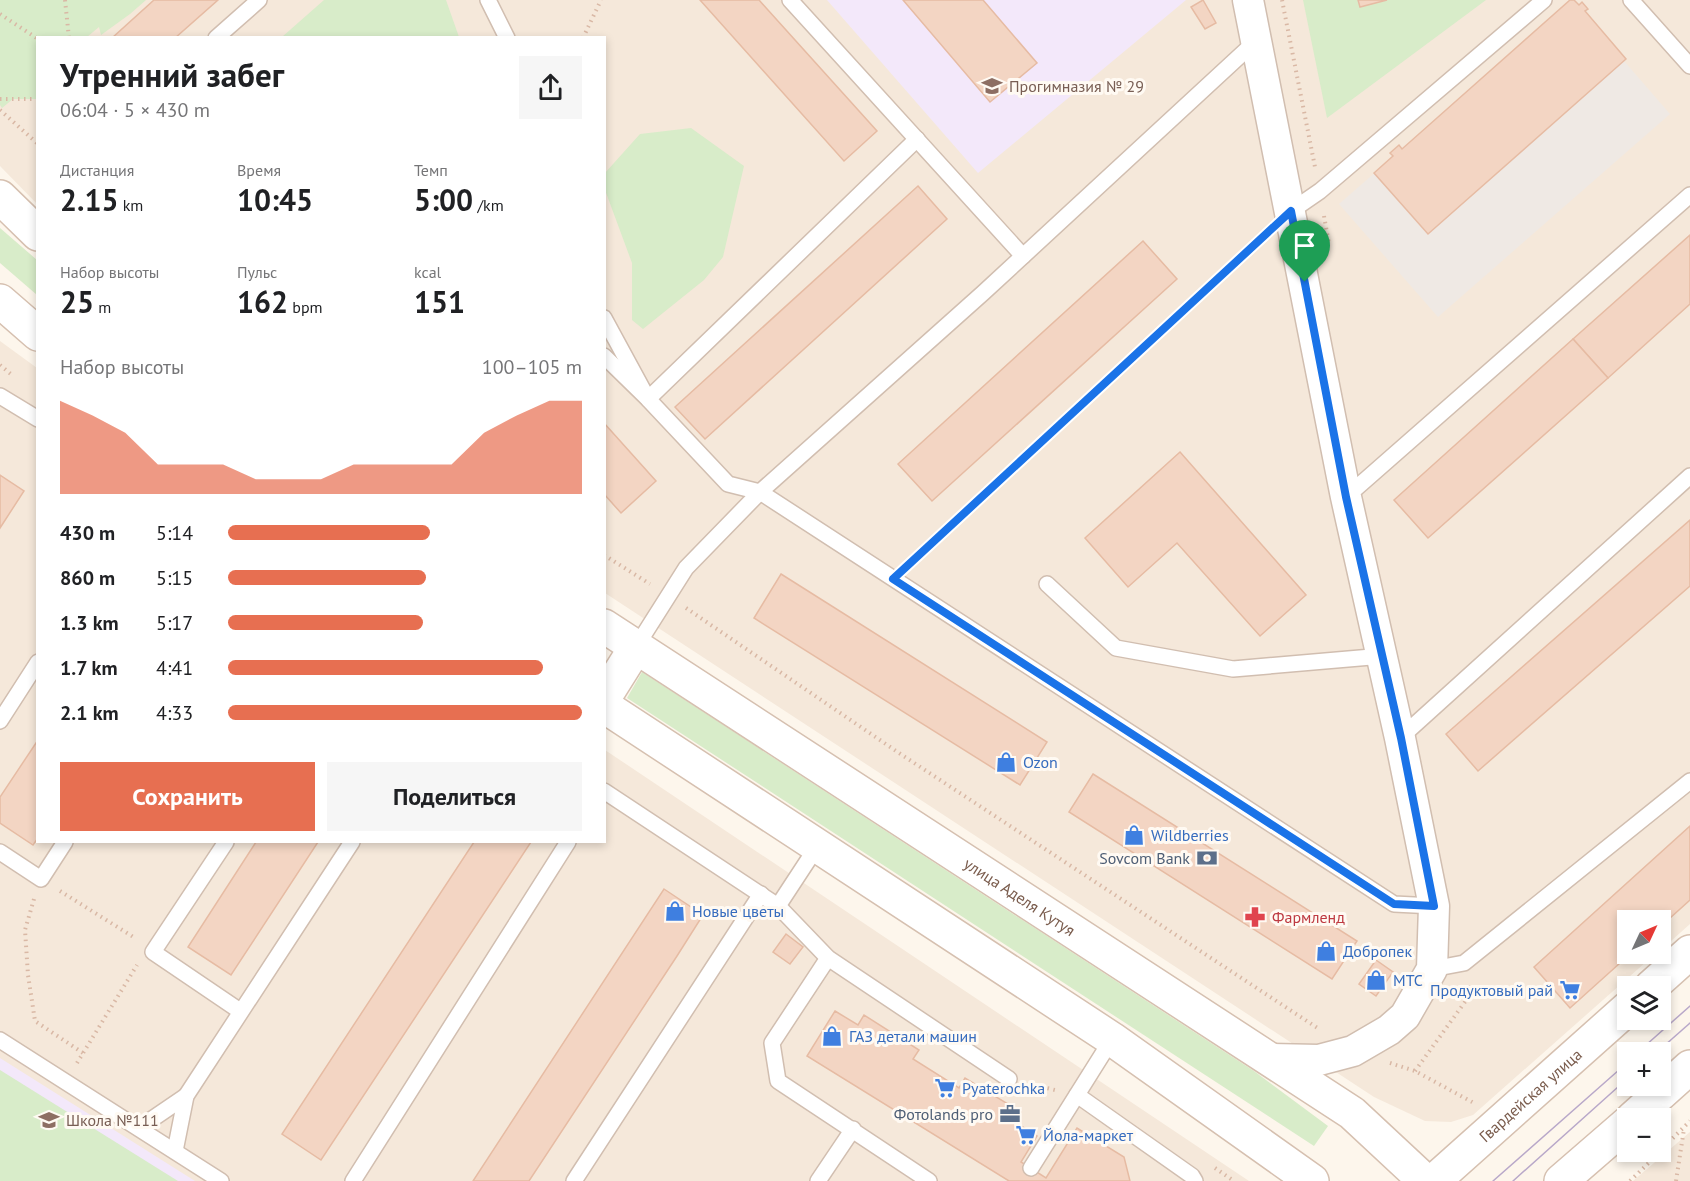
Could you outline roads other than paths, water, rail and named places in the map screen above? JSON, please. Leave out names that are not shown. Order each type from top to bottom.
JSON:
[{"type":"main road","points":[[0,197],[36,232]]},
{"type":"main road","points":[[0,301],[36,332]]},
{"type":"main road","name":"улица Аделя Кутуя","points":[[606,628],[1352,1113],[1425,1181]]},
{"type":"main road","points":[[606,695],[636,647]]},
{"type":"main road","points":[[606,707],[1112,1039],[1311,1181]]},
{"type":"main road","points":[[1663,976],[1690,952]]},
{"type":"main road","name":"Гвардейская улица","points":[[1434,1181],[1617,1018]]},
{"type":"main road","points":[[1644,1108],[1690,1067]]},
{"type":"main road","points":[[1561,1181],[1617,1133]]},
{"type":"street","points":[[1248,0],[1346,497],[1401,738],[1434,906],[1432,969],[1406,1016],[1389,1030],[1353,1051],[1319,1060],[1271,1059]]},
{"type":"lane","points":[[218,36],[259,0]]},
{"type":"lane","points":[[488,0],[506,36]]},
{"type":"lane","points":[[790,0],[1023,256]]},
{"type":"lane","points":[[1291,211],[1320,191],[1544,0]]},
{"type":"lane","points":[[1631,0],[1690,66]]},
{"type":"lane","points":[[636,647],[686,568],[760,492],[1023,256],[1257,40]]},
{"type":"lane","points":[[648,399],[917,139]]},
{"type":"lane","points":[[1346,497],[1690,195]]},
{"type":"lane","points":[[606,322],[648,399]]},
{"type":"lane","points":[[606,358],[728,484],[760,492],[1394,904],[1434,906]]},
{"type":"lane","points":[[0,396],[36,418]]},
{"type":"lane","points":[[1401,738],[1690,476]]},
{"type":"lane","points":[[1047,584],[1116,648],[1233,669],[1383,656]]},
{"type":"lane","points":[[0,721],[36,665]]},
{"type":"lane","points":[[1432,969],[1464,963],[1690,781]]},
{"type":"lane","points":[[606,792],[778,906],[828,958],[1009,1079]]},
{"type":"lane","points":[[0,852],[40,879],[64,843]]},
{"type":"lane","points":[[225,843],[151,949],[240,1011]]},
{"type":"lane","points":[[175,1150],[186,1096],[351,843]]},
{"type":"lane","points":[[353,1181],[567,843]]},
{"type":"lane","points":[[778,906],[818,845]]},
{"type":"lane","points":[[574,1181],[761,894]]},
{"type":"lane","points":[[828,958],[772,1043],[778,1081],[929,1181]]},
{"type":"lane","points":[[1031,1168],[1112,1039]]},
{"type":"lane","points":[[0,1040],[221,1181]]},
{"type":"lane","points":[[1077,1095],[1192,1176],[1195,1181]]},
{"type":"lane","points":[[139,1128],[186,1096]]},
{"type":"lane","points":[[818,1181],[853,1129]]},
{"type":"tram line","points":[[1649,1042],[1690,1006]]},
{"type":"tram line","points":[[1668,1042],[1690,1023]]},
{"type":"tram line","points":[[1493,1181],[1617,1072]]},
{"type":"tram line","points":[[1513,1181],[1617,1088]]},
{"type":"place","name":"Прогимназия № 29","points":[[992,86]]},
{"type":"place","name":"Ozon","points":[[1006,762]]},
{"type":"place","name":"Wildberries","points":[[1134,835]]},
{"type":"place","name":"Sovcom Bank","points":[[1207,858]]},
{"type":"place","name":"Новые цветы","points":[[675,911]]},
{"type":"place","name":"Фармленд","points":[[1255,917]]},
{"type":"place","name":"Добропек","points":[[1326,951]]},
{"type":"place","name":"МТС","points":[[1376,980]]},
{"type":"place","name":"Продуктовый рай","points":[[1570,990]]},
{"type":"place","name":"ГАЗ детали машин","points":[[832,1036]]},
{"type":"place","name":"Pyaterochka","points":[[945,1088]]},
{"type":"place","name":"Фотоlands pro","points":[[1010,1114]]},
{"type":"place","name":"Школа №111","points":[[49,1120]]},
{"type":"place","name":"Йола-маркет","points":[[1026,1135]]}]
